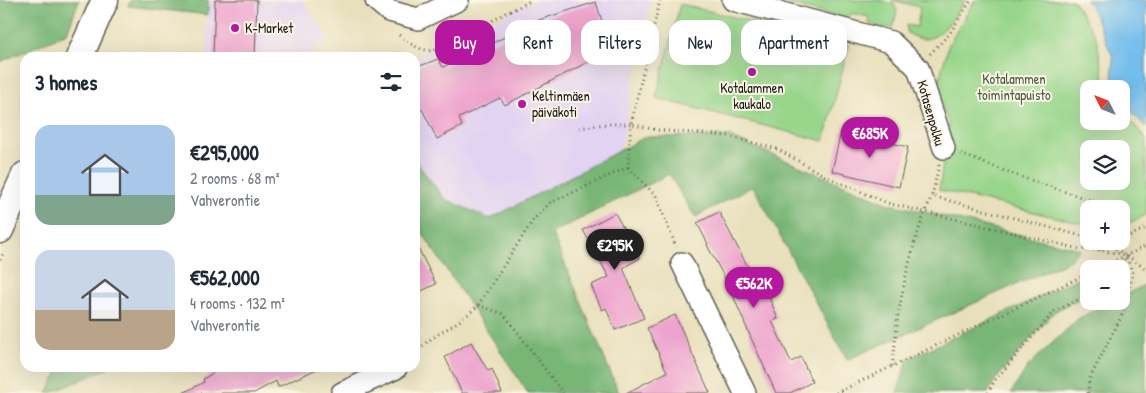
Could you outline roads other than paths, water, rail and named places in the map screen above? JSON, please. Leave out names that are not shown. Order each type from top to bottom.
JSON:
[{"type":"street","points":[[82,52],[105,0]]},
{"type":"street","points":[[376,0],[389,10],[418,19],[458,0]]},
{"type":"street","name":"Kotasenpolku","points":[[733,0],[891,42],[918,68],[944,148]]},
{"type":"street","points":[[0,230],[20,186]]},
{"type":"street","points":[[682,263],[745,393]]},
{"type":"street","points":[[342,393],[387,372]]},
{"type":"water","points":[[1086,0],[1146,0],[1146,127],[1130,110],[1130,80],[1112,80],[1113,57],[1091,7]]},
{"type":"place","name":"K-Market","points":[[235,28]]},
{"type":"place","name":"Kotalammen kaukalo","points":[[752,72]]},
{"type":"place","name":"Keltinmäen päiväkoti","points":[[522,104]]},
{"type":"park label","name":"Kotalammen toimintapuisto","points":[[1014,88]]}]
